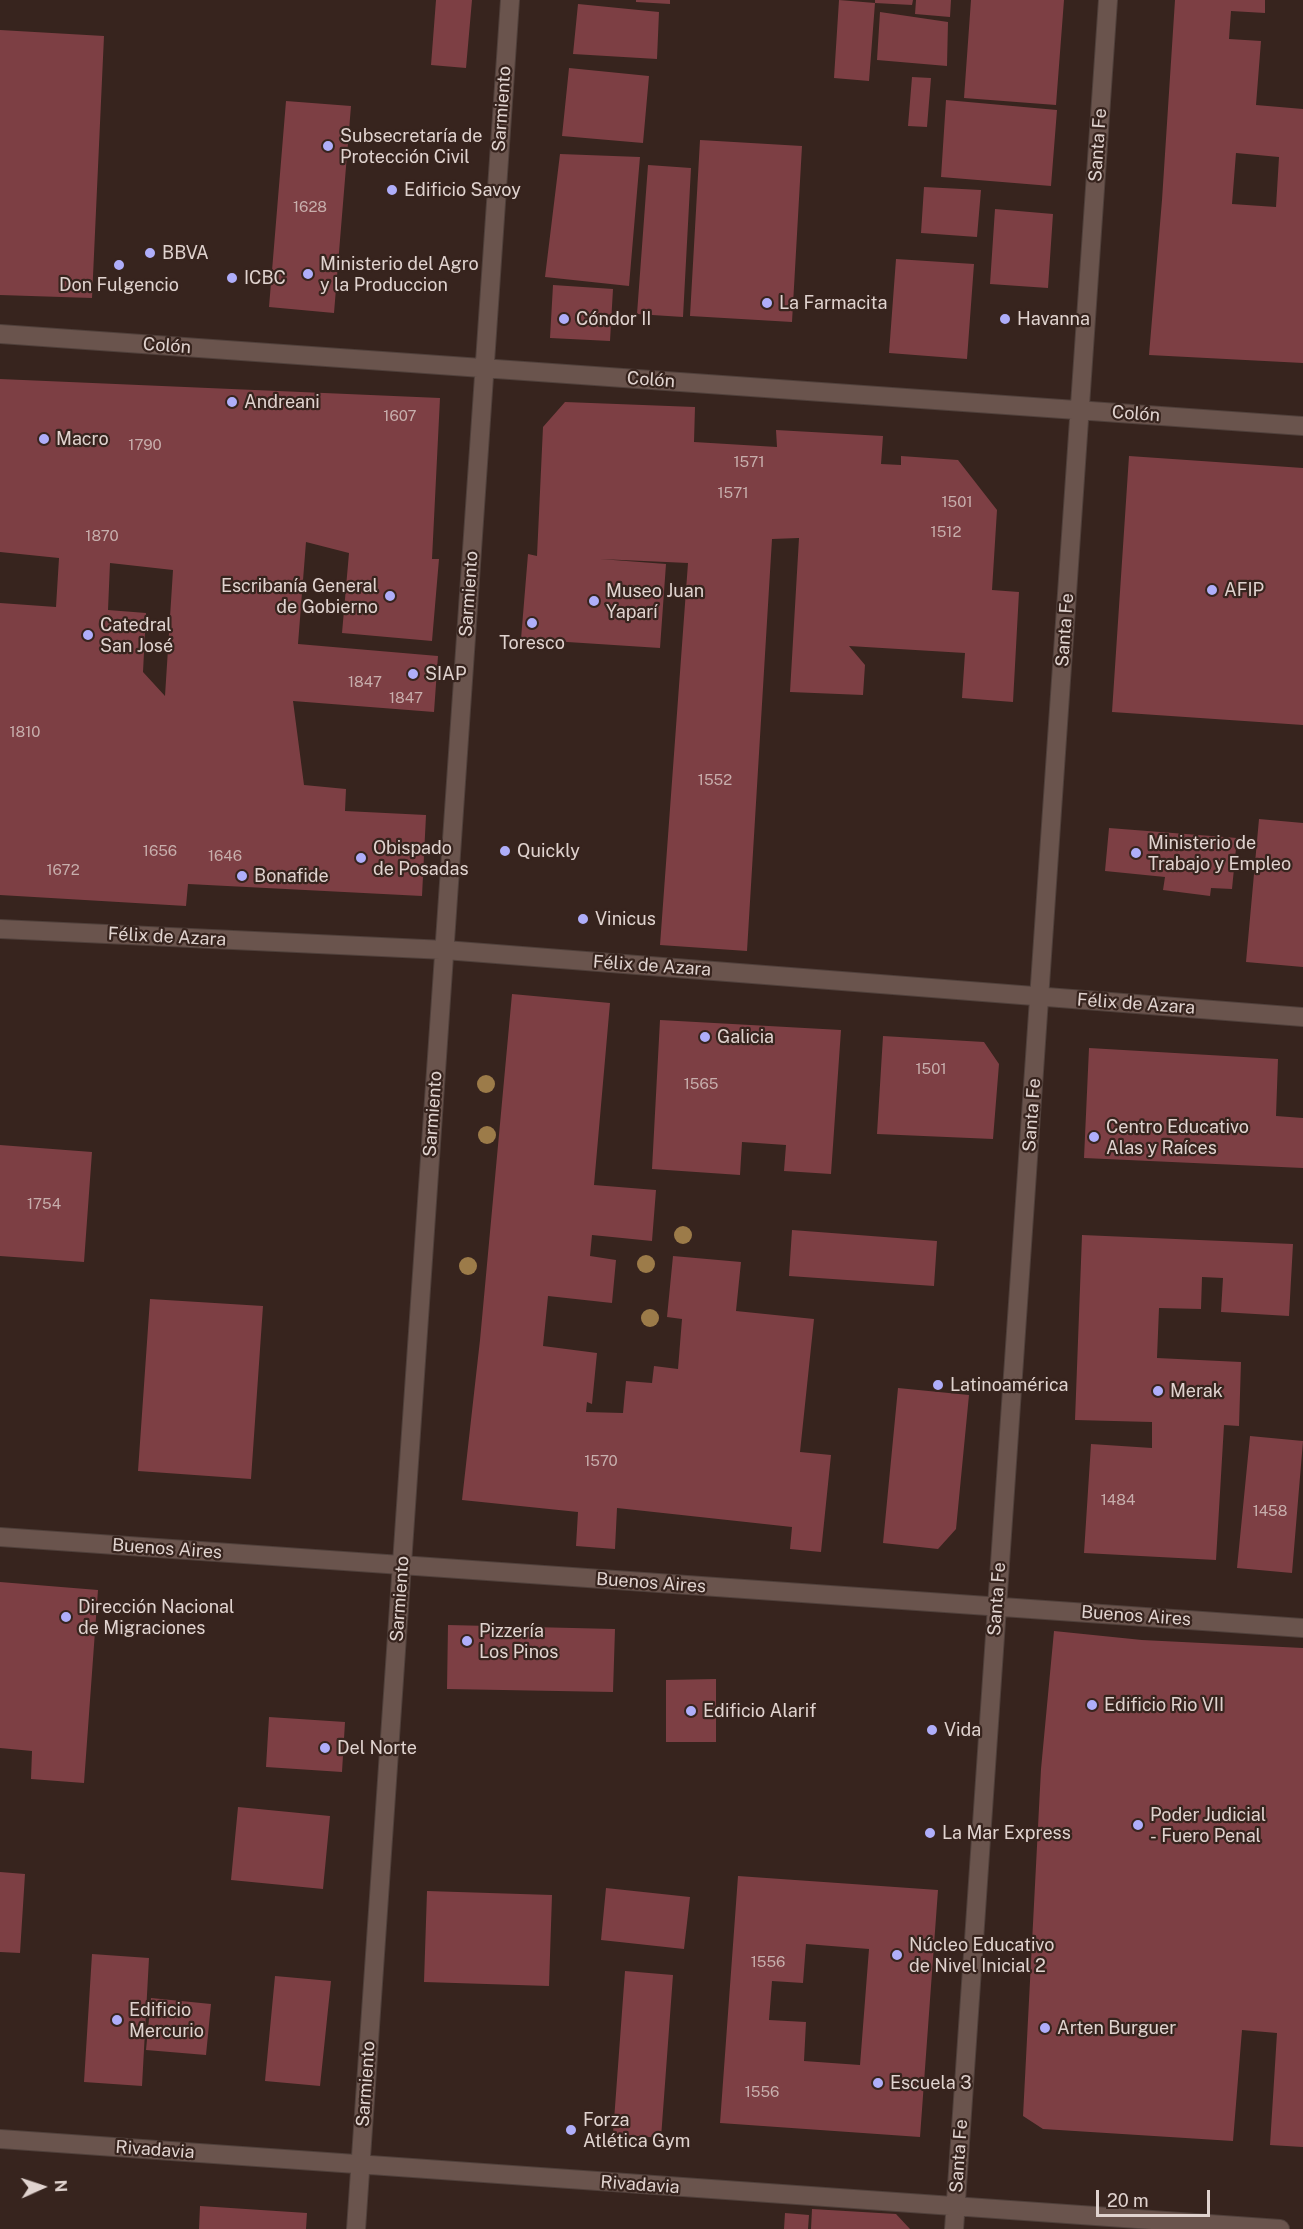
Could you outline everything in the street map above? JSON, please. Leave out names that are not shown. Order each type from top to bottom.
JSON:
[{"type":"street","name":"Sarmiento","points":[[356,2229],[510,0]]},
{"type":"street","name":"Santa Fe","points":[[954,2229],[1041,996],[1108,0]]},
{"type":"street","name":"Colón","points":[[0,334],[1303,426]]},
{"type":"street","name":"Félix de Azara","points":[[0,929],[445,950],[1303,1017]]},
{"type":"street","name":"Buenos Aires","points":[[0,1537],[1303,1628]]},
{"type":"street","name":"Rivadavia","points":[[0,2139],[1280,2229]]},
{"type":"building","points":[[436,0],[472,0],[466,68],[431,65]]},
{"type":"building","points":[[636,0],[670,0],[670,4],[636,2]]},
{"type":"building","points":[[839,0],[875,3],[869,81],[834,78]]},
{"type":"building","points":[[875,0],[913,0],[912,5],[875,3]]},
{"type":"building","points":[[916,0],[951,0],[950,17],[915,14]]},
{"type":"building","points":[[971,0],[1064,0],[1056,105],[964,98]]},
{"type":"building","points":[[1175,0],[1265,0],[1265,13],[1231,11],[1229,39],[1261,41],[1256,105],[1303,109],[1303,363],[1149,355]],"holes":[[[1236,153],[1279,157],[1276,207],[1232,204]]]},
{"type":"building","points":[[578,4],[659,12],[657,59],[573,54]]},
{"type":"building","points":[[880,12],[948,22],[947,66],[877,60]]},
{"type":"building","points":[[0,30],[104,36],[92,298],[0,295]]},
{"type":"building","points":[[569,68],[649,76],[643,143],[562,136]]},
{"type":"building","points":[[912,77],[931,78],[927,127],[908,126]]},
{"type":"building","points":[[946,100],[1057,110],[1051,186],[941,177]]},
{"type":"building","points":[[286,101],[351,106],[334,313],[269,307]]},
{"type":"building","points":[[700,140],[802,146],[792,322],[690,316]]},
{"type":"building","points":[[560,154],[640,157],[629,286],[545,277]]},
{"type":"building","points":[[648,165],[691,168],[683,317],[637,314]]},
{"type":"building","points":[[924,187],[981,190],[977,237],[921,233]]},
{"type":"building","points":[[995,209],[1053,214],[1048,288],[990,284]]},
{"type":"building","points":[[896,259],[974,264],[967,359],[889,353]]},
{"type":"building","points":[[553,285],[613,289],[610,341],[550,338]]},
{"type":"building","points":[[0,379],[440,398],[432,559],[439,559],[432,641],[342,633],[349,553],[306,542],[298,644],[438,656],[434,712],[293,701],[304,785],[346,789],[345,811],[426,815],[422,896],[188,884],[186,906],[0,895],[0,603],[56,607],[59,558],[0,552]],"holes":[[[110,563],[173,570],[165,696],[143,672],[146,613],[108,610]]]},
{"type":"building","points":[[565,402],[695,407],[694,442],[777,447],[776,430],[883,436],[881,464],[901,465],[901,456],[958,460],[997,510],[992,590],[1019,592],[1013,702],[962,698],[965,653],[849,646],[865,665],[863,695],[790,692],[799,538],[772,539],[747,951],[660,945],[688,563],[600,559],[666,564],[660,648],[521,639],[528,554],[537,556],[543,427]]},
{"type":"building","name":"AFIP","points":[[1129,456],[1303,468],[1303,725],[1112,712]]},
{"type":"building","points":[[1259,819],[1303,823],[1303,967],[1246,962]]},
{"type":"building","points":[[1109,828],[1237,838],[1232,889],[1211,888],[1210,896],[1163,890],[1165,877],[1105,871]]},
{"type":"building","points":[[512,994],[610,1003],[594,1185],[656,1190],[652,1241],[592,1235],[590,1256],[616,1260],[612,1303],[548,1296],[543,1346],[597,1353],[592,1404],[587,1402],[586,1412],[623,1413],[626,1381],[652,1383],[654,1366],[678,1369],[682,1319],[667,1317],[673,1256],[741,1262],[736,1311],[814,1319],[800,1452],[831,1455],[821,1552],[790,1549],[792,1527],[617,1508],[615,1549],[576,1546],[578,1512],[462,1500],[480,1340]]},
{"type":"building","points":[[660,1020],[841,1030],[831,1174],[784,1171],[786,1145],[742,1142],[740,1175],[652,1169]]},
{"type":"building","points":[[883,1036],[984,1042],[999,1064],[993,1139],[877,1134]]},
{"type":"building","points":[[1089,1048],[1278,1059],[1276,1116],[1303,1118],[1303,1168],[1084,1158]]},
{"type":"building","points":[[0,1145],[92,1152],[84,1262],[0,1256]]},
{"type":"building","points":[[792,1230],[937,1241],[934,1286],[789,1276]]},
{"type":"building","points":[[1082,1235],[1293,1244],[1289,1316],[1221,1312],[1223,1278],[1202,1277],[1201,1309],[1159,1308],[1157,1358],[1241,1362],[1239,1426],[1224,1425],[1216,1560],[1084,1553],[1091,1444],[1152,1448],[1152,1422],[1075,1420]]},
{"type":"building","points":[[150,1299],[263,1306],[251,1479],[138,1471]]},
{"type":"building","points":[[898,1388],[969,1395],[956,1529],[938,1549],[883,1543]]},
{"type":"building","points":[[1250,1436],[1303,1441],[1292,1573],[1237,1568]]},
{"type":"building","points":[[0,1582],[98,1590],[84,1783],[31,1779],[32,1751],[0,1748]]},
{"type":"building","points":[[448,1625],[615,1629],[613,1692],[447,1689]]},
{"type":"building","points":[[1054,1631],[1142,1640],[1303,1648],[1303,2147],[1270,2145],[1277,2033],[1242,2030],[1233,2141],[1043,2129],[1023,2116],[1041,1769]]},
{"type":"building","name":"Edificio Alarif","points":[[716,1679],[716,1742],[666,1742],[666,1680]]},
{"type":"building","points":[[269,1717],[345,1722],[342,1772],[266,1767]]},
{"type":"building","points":[[238,1807],[330,1816],[323,1889],[231,1880]]},
{"type":"building","points":[[0,1872],[25,1874],[20,1953],[0,1952]]},
{"type":"building","points":[[738,1876],[938,1890],[920,2137],[720,2123]],"holes":[[[806,1944],[869,1949],[860,2065],[804,2061],[806,2022],[769,2020],[772,1981],[803,1983]]]},
{"type":"building","points":[[606,1888],[690,1897],[684,1949],[601,1940]]},
{"type":"building","points":[[427,1891],[552,1895],[549,1986],[424,1982]]},
{"type":"building","name":"Edificio Mercurio","points":[[92,1954],[149,1958],[142,2086],[84,2082]]},
{"type":"building","points":[[625,1971],[673,1975],[661,2138],[613,2134]]},
{"type":"building","points":[[275,1976],[331,1981],[320,2086],[265,2081]]},
{"type":"building","points":[[151,1998],[211,2004],[206,2055],[146,2050]]},
{"type":"building","points":[[200,2206],[307,2213],[306,2229],[199,2229]]},
{"type":"building","points":[[812,2209],[896,2214],[910,2229],[811,2229]]},
{"type":"building","points":[[785,2213],[809,2215],[808,2229],[784,2229]]},
{"type":"place","name":"Subsecretaría de Protección Civil","points":[[328,146]]},
{"type":"place","name":"Edificio Savoy","points":[[392,190]]},
{"type":"place","name":"BBVA","points":[[150,253]]},
{"type":"place","name":"Don Fulgencio","points":[[119,265]]},
{"type":"place","name":"Ministerio del Agro y la Produccion","points":[[308,274]]},
{"type":"place","name":"ICBC","points":[[232,278]]},
{"type":"place","name":"La Farmacita","points":[[767,303]]},
{"type":"place","name":"Cóndor II","points":[[564,319]]},
{"type":"place","name":"Havanna","points":[[1005,319]]},
{"type":"place","name":"Andreani","points":[[232,402]]},
{"type":"place","name":"Macro","points":[[44,439]]},
{"type":"place","name":"AFIP","points":[[1212,590]]},
{"type":"place","name":"Escribanía General de Gobierno","points":[[390,596]]},
{"type":"place","name":"Museo Juan Yaparí","points":[[594,601]]},
{"type":"place","name":"Toresco","points":[[532,623]]},
{"type":"place","name":"Catedral San José","points":[[88,635]]},
{"type":"place","name":"SIAP","points":[[413,674]]},
{"type":"place","name":"Quickly","points":[[505,851]]},
{"type":"place","name":"Ministerio de Trabajo y Empleo","points":[[1136,853]]},
{"type":"place","name":"Obispado de Posadas","points":[[361,858]]},
{"type":"place","name":"Bonafide","points":[[242,876]]},
{"type":"place","name":"Vinicus","points":[[583,919]]},
{"type":"place","name":"Galicia","points":[[705,1037]]},
{"type":"place","name":"Centro Educativo Alas y Raíces","points":[[1094,1137]]},
{"type":"place","name":"Latinoamérica","points":[[938,1385]]},
{"type":"place","name":"Merak","points":[[1158,1391]]},
{"type":"place","name":"Dirección Nacional de Migraciones","points":[[66,1617]]},
{"type":"place","name":"Pizzería Los Pinos","points":[[467,1641]]},
{"type":"place","name":"Edificio Rio VII","points":[[1092,1705]]},
{"type":"place","name":"Edificio Alarif","points":[[691,1711]]},
{"type":"place","name":"Vida","points":[[932,1730]]},
{"type":"place","name":"Del Norte","points":[[325,1748]]},
{"type":"place","name":"Poder Judicial - Fuero Penal","points":[[1138,1825]]},
{"type":"place","name":"La Mar Express","points":[[930,1833]]},
{"type":"place","name":"Núcleo Educativo de Nivel Inicial 2","points":[[897,1955]]},
{"type":"place","name":"Edificio Mercurio","points":[[117,2020]]},
{"type":"place","name":"Arten Burguer","points":[[1045,2028]]},
{"type":"place","name":"Escuela 3","points":[[878,2083]]},
{"type":"place","name":"Forza Atlética Gym","points":[[571,2130]]}]
